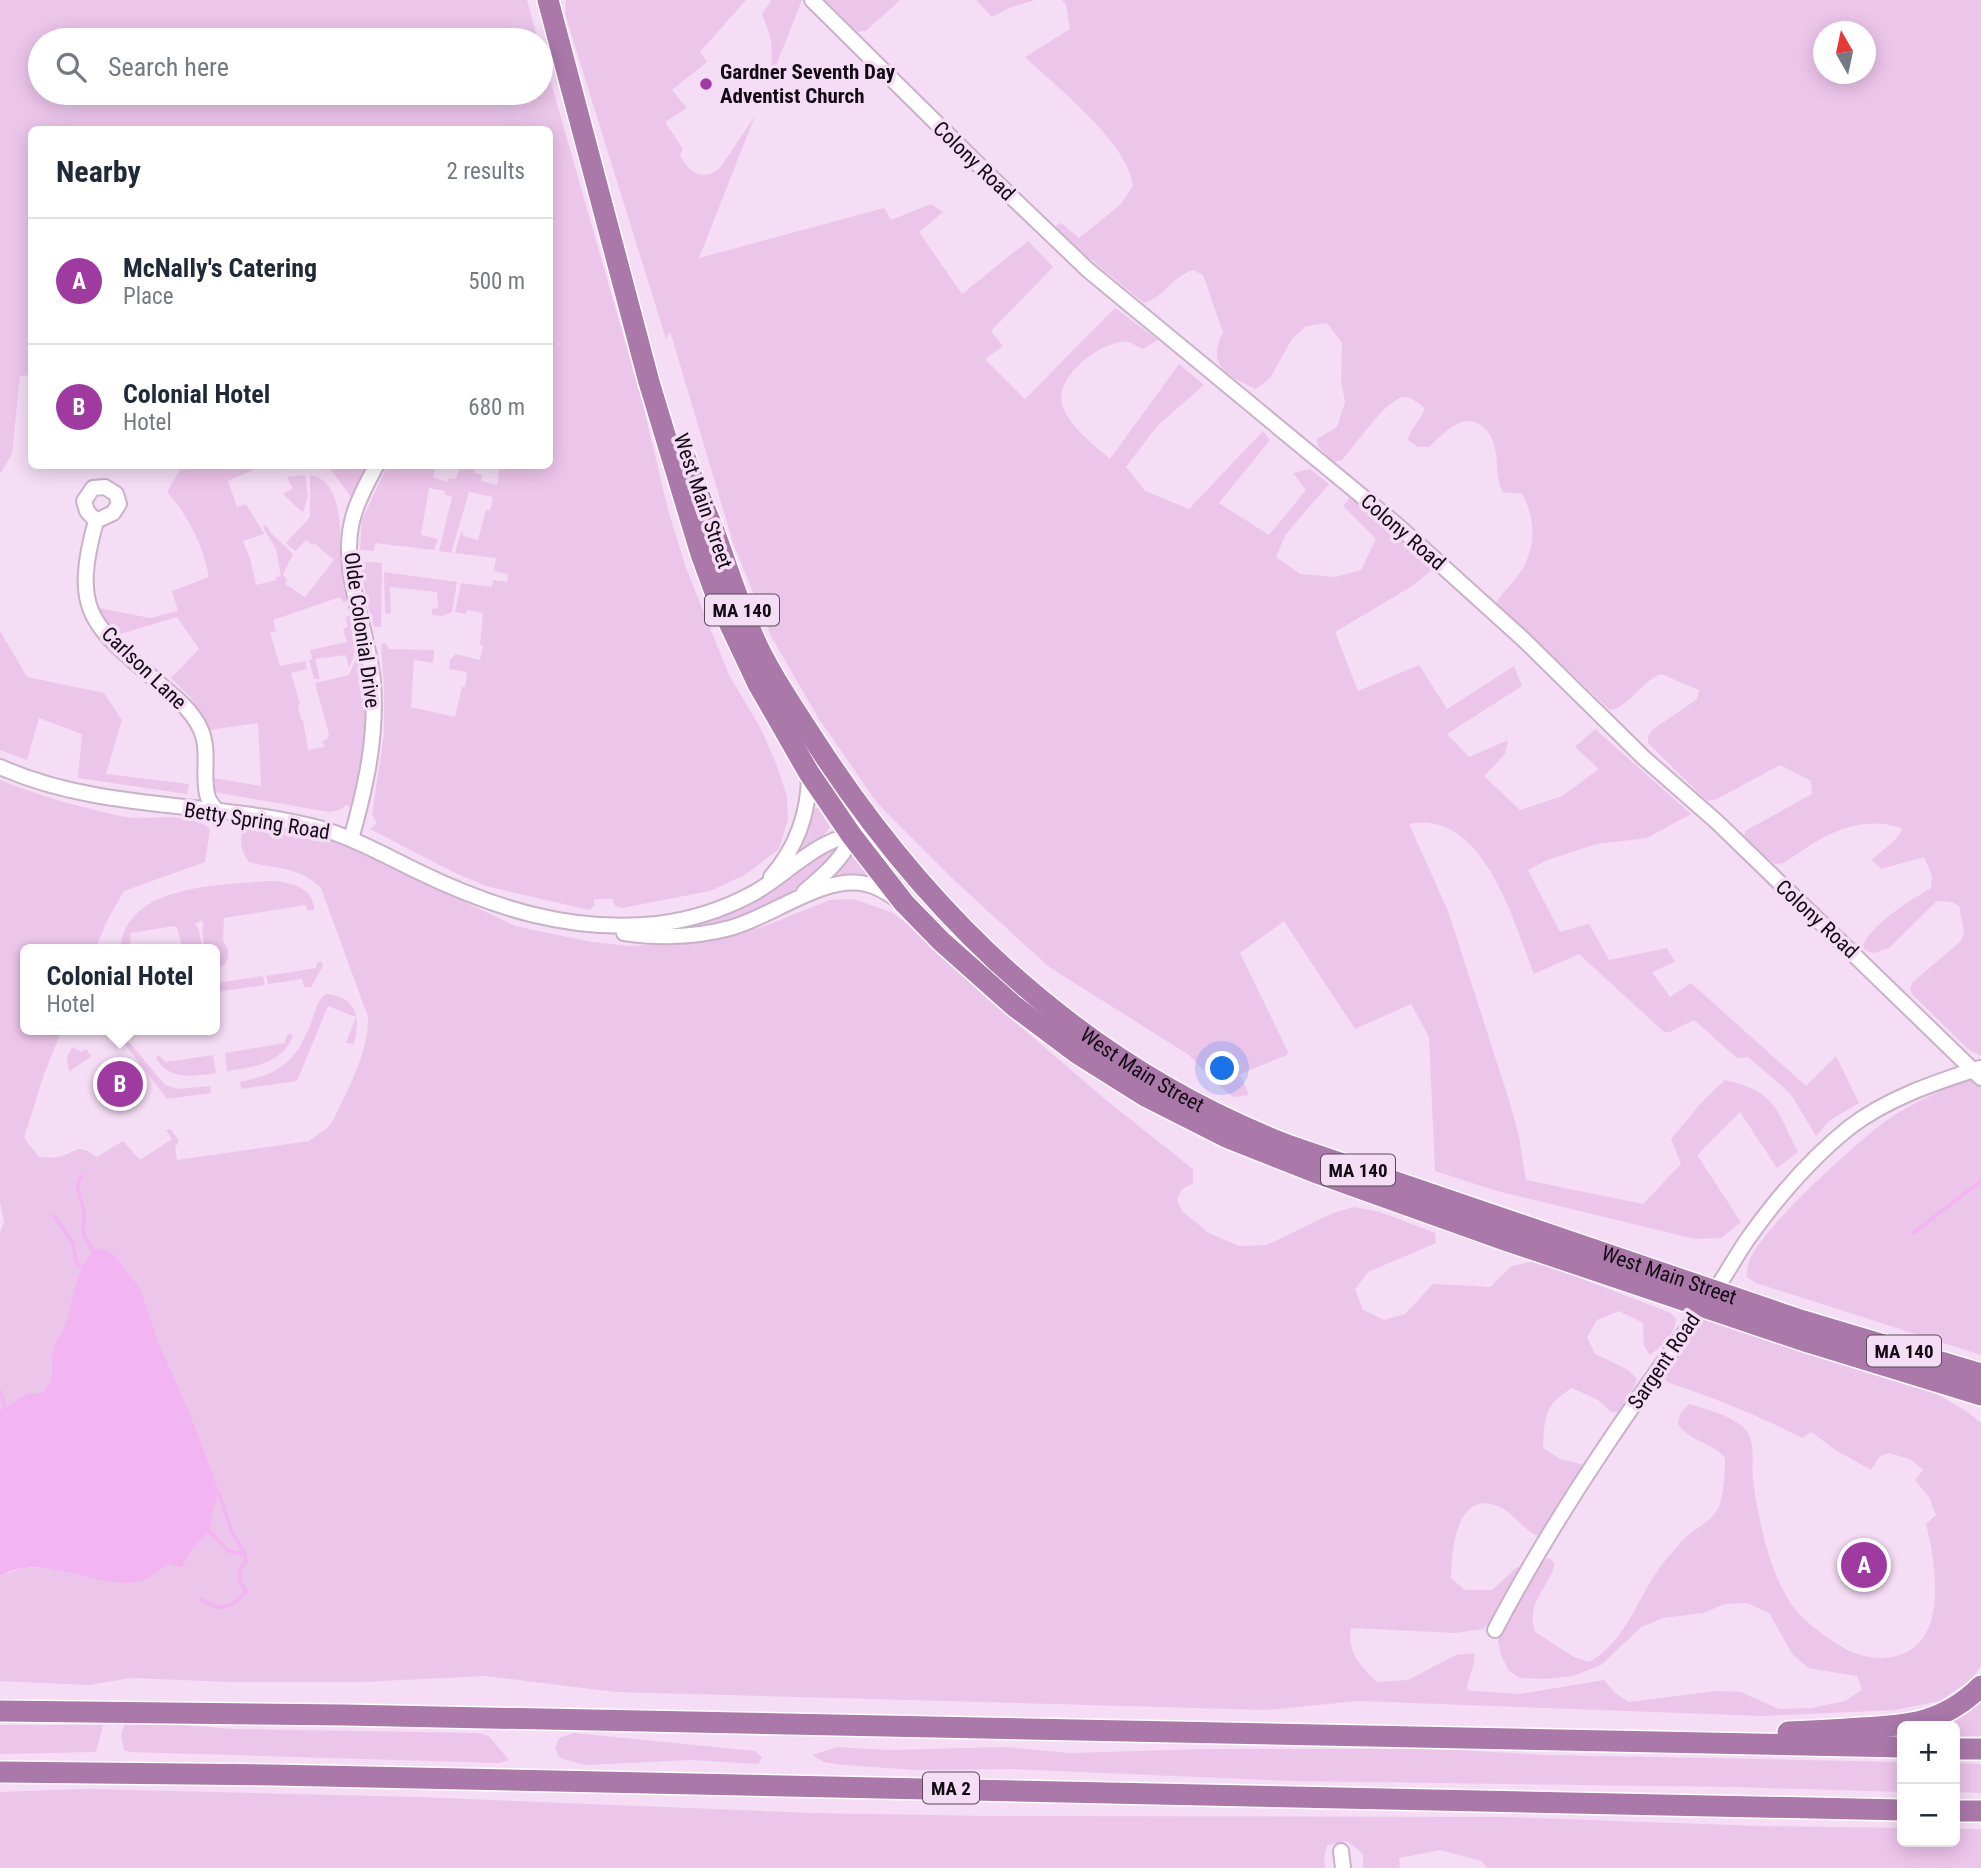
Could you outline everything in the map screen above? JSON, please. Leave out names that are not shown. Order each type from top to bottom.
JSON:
[{"type":"highway","name":"MA 140","points":[[548,0],[565,63]]},
{"type":"highway","name":"West Main Street","points":[[565,63],[688,464],[743,612],[771,672],[856,801],[888,844],[958,925],[1020,982],[1089,1037],[1151,1079],[1238,1125],[1708,1298]]},
{"type":"highway","name":"West Main Street","points":[[565,63],[649,382],[716,595],[758,684],[808,773],[852,836],[909,908],[989,985],[1045,1030],[1110,1074],[1226,1138],[1492,1236],[1708,1298],[1797,1319],[1980,1389]]},
{"type":"highway","points":[[1564,1741],[1899,1726],[1918,1723],[1948,1711],[1981,1686]]},
{"type":"highway","points":[[0,1711],[305,1714],[1897,1748]]},
{"type":"highway","points":[[1960,1749],[1981,1749]]},
{"type":"highway","name":"MA 2","points":[[0,1772],[273,1774],[1897,1810]]},
{"type":"highway","points":[[1960,1811],[1981,1811]]},
{"type":"street","name":"Colony Road","points":[[813,0],[985,172],[1080,262],[1398,526],[1523,639],[1978,1072]]},
{"type":"street","name":"Olde Colonial Drive","points":[[351,839],[371,760],[374,714],[371,665],[353,583],[350,544],[354,515],[375,469]]},
{"type":"street","name":"Carlson Lane","points":[[96,521],[85,577],[87,596],[95,620],[108,638],[178,700],[196,720],[205,745],[207,797],[218,812]]},
{"type":"street","name":"Betty Spring Road","points":[[0,767],[32,780],[78,793],[297,823],[351,839],[481,900],[528,915],[635,934],[699,933],[741,925],[826,888],[854,882],[876,887],[909,908]]},
{"type":"street","name":"Betty Spring Road","points":[[761,889],[786,859],[802,827],[809,796],[808,773]]},
{"type":"street","name":"Betty Spring Road","points":[[792,902],[833,867],[852,836],[856,824],[856,801]]},
{"type":"street","name":"Betty Spring Road","points":[[585,924],[638,926],[683,920],[722,908],[761,889],[827,843],[837,838],[852,836]]},
{"type":"street","points":[[852,836],[868,836],[888,844]]},
{"type":"street","name":"Sargent Road","points":[[1495,1630],[1579,1489],[1769,1210],[1838,1137],[1866,1116],[1895,1100],[1978,1072]]},
{"type":"street","points":[[1341,1851],[1343,1868]]},
{"type":"shaded area","points":[[0,0],[527,0],[535,28],[28,28],[28,105],[553,105],[553,90],[642,401],[668,510],[686,568],[729,675],[761,729],[787,796],[788,820],[779,849],[745,875],[710,891],[622,908],[615,906],[613,899],[594,899],[594,906],[589,910],[486,886],[370,829],[377,823],[372,815],[384,735],[381,644],[386,643],[389,649],[434,650],[433,663],[414,660],[411,707],[455,717],[467,672],[449,669],[450,660],[456,654],[480,660],[483,646],[480,645],[483,613],[467,610],[466,614],[455,612],[461,583],[492,587],[493,580],[507,582],[508,574],[494,571],[496,558],[455,553],[461,532],[463,536],[478,540],[486,510],[490,511],[493,497],[469,492],[451,553],[439,551],[452,497],[444,494],[445,491],[429,488],[421,535],[438,539],[434,550],[375,543],[374,551],[360,550],[362,520],[386,469],[435,469],[433,477],[447,482],[449,478],[456,479],[459,469],[475,469],[474,473],[482,475],[481,481],[497,485],[500,469],[553,469],[553,126],[28,126],[28,375],[20,376],[12,454],[0,474]]},
{"type":"shaded area","points":[[566,0],[746,0],[700,52],[707,62],[672,90],[687,108],[665,122],[683,149],[680,155],[688,167],[702,175],[720,168],[755,116],[699,258],[884,208],[891,220],[931,204],[943,212],[919,232],[962,294],[1028,241],[1053,267],[991,331],[1003,346],[985,359],[1025,399],[1115,308],[1158,340],[1143,349],[1128,342],[1105,347],[1081,363],[1064,385],[1061,396],[1063,407],[1071,422],[1110,459],[1179,364],[1204,385],[1157,426],[1126,467],[1145,491],[1189,509],[1263,431],[1270,440],[1219,503],[1269,535],[1306,490],[1293,473],[1310,469],[1329,484],[1286,534],[1276,557],[1300,574],[1335,577],[1361,570],[1376,539],[1343,506],[1350,497],[1433,569],[1412,586],[1335,632],[1358,691],[1419,665],[1447,709],[1514,666],[1522,686],[1447,734],[1469,757],[1508,740],[1505,754],[1484,776],[1520,810],[1562,796],[1599,769],[1575,747],[1595,729],[1691,814],[1647,838],[1597,844],[1547,860],[1528,870],[1560,932],[1589,924],[1609,960],[1667,948],[1675,962],[1652,972],[1670,997],[1691,983],[1806,1086],[1836,1056],[1859,1103],[1830,1120],[1816,1136],[1790,1093],[1748,1057],[1737,1058],[1694,1020],[1670,1032],[1664,1032],[1579,954],[1534,974],[1505,899],[1492,874],[1476,851],[1457,833],[1435,824],[1409,824],[1448,911],[1509,1100],[1526,1180],[1643,1204],[1681,1164],[1671,1139],[1702,1102],[1725,1080],[1742,1085],[1755,1090],[1773,1104],[1798,1152],[1777,1168],[1740,1112],[1697,1155],[1741,1222],[1721,1238],[1695,1239],[1497,1191],[1435,1171],[1429,1037],[1411,1004],[1355,1029],[1284,921],[1240,953],[1289,1054],[1240,1074],[1249,1095],[1233,1097],[1189,1055],[1049,967],[956,882],[878,804],[819,719],[772,638],[734,546],[670,331],[666,339],[565,14]]},
{"type":"shaded area","points":[[772,0],[802,0],[768,86],[772,49],[762,14]]},
{"type":"shaded area","points":[[823,0],[900,0],[866,31],[855,32]]},
{"type":"shaded area","points":[[976,0],[1035,0],[1009,8],[992,17]]},
{"type":"shaded area","points":[[1062,0],[1981,0],[1981,1056],[1969,1050],[1912,994],[1910,988],[1913,982],[1961,941],[1964,933],[1959,906],[1952,902],[1937,901],[1889,948],[1874,953],[1865,950],[1863,944],[1877,927],[1894,912],[1931,888],[1932,876],[1924,857],[1881,869],[1872,860],[1893,841],[1902,828],[1885,824],[1854,826],[1825,837],[1784,863],[1775,864],[1744,839],[1745,831],[1812,794],[1811,781],[1780,765],[1717,799],[1708,801],[1648,743],[1652,730],[1697,699],[1699,690],[1661,674],[1647,682],[1624,704],[1610,710],[1496,603],[1517,577],[1528,557],[1532,525],[1522,494],[1503,492],[1498,478],[1495,446],[1483,427],[1471,421],[1463,422],[1451,427],[1429,447],[1418,447],[1408,440],[1425,408],[1405,397],[1389,405],[1342,460],[1333,462],[1318,446],[1317,439],[1337,427],[1345,402],[1341,380],[1342,343],[1327,323],[1306,326],[1292,339],[1270,378],[1256,389],[1228,374],[1218,362],[1218,344],[1223,332],[1203,275],[1193,270],[1185,273],[1158,296],[1144,303],[1056,231],[1056,225],[1061,223],[1079,238],[1120,205],[1133,186],[1119,152],[1105,134],[1025,57],[1070,29],[1066,4]]},
{"type":"shaded area","points":[[180,469],[255,469],[228,481],[237,507],[246,504],[264,534],[243,541],[256,585],[281,576],[276,549],[263,527],[266,525],[293,554],[283,574],[287,581],[285,584],[305,597],[334,560],[314,543],[312,545],[306,540],[295,551],[286,543],[310,517],[310,475],[321,479],[334,496],[349,599],[344,603],[340,597],[273,620],[276,631],[270,633],[280,666],[305,661],[307,669],[291,673],[300,704],[298,705],[308,750],[324,747],[323,741],[329,735],[315,683],[349,675],[357,656],[364,655],[366,752],[363,771],[351,807],[346,805],[340,810],[329,812],[214,792],[214,778],[261,786],[258,723],[209,730],[191,698],[171,678],[199,649],[177,617],[117,635],[103,617],[99,608],[150,618],[178,611],[172,591],[209,577],[194,532],[167,492]]},
{"type":"shaded area","points":[[330,469],[367,469],[351,497]]},
{"type":"shaded area","points":[[305,475],[308,496],[303,513],[283,494],[293,488],[287,477]]},
{"type":"shaded area","points":[[365,562],[382,563],[381,627],[374,627],[366,599],[361,566]]},
{"type":"shaded area","points":[[384,572],[457,582],[452,612],[443,616],[432,615],[432,609],[438,608],[437,592],[390,587],[391,614],[385,613]]},
{"type":"shaded area","points":[[352,615],[362,650],[355,653],[349,668],[346,655],[315,659],[320,679],[314,679],[309,660],[312,659],[310,650],[347,642],[343,629],[348,627],[345,617]]},
{"type":"shaded area","points":[[0,631],[27,677],[104,693],[122,720],[106,774],[189,784],[187,794],[78,778],[82,734],[39,718],[27,760],[0,750]]},
{"type":"shaded area","points":[[0,780],[105,813],[131,817],[190,819],[210,829],[205,862],[124,891],[97,944],[20,944],[20,1035],[60,1035],[44,1074],[24,1138],[39,1157],[58,1157],[80,1149],[97,1157],[123,1141],[140,1160],[172,1139],[166,1130],[171,1129],[179,1141],[175,1148],[177,1160],[309,1141],[327,1128],[334,1119],[361,1056],[368,1017],[321,888],[297,872],[249,862],[242,848],[241,837],[251,826],[298,831],[338,841],[515,926],[591,942],[631,946],[705,941],[762,927],[830,900],[853,899],[893,913],[922,935],[987,998],[1106,1100],[1193,1169],[1193,1183],[1182,1189],[1177,1199],[1182,1211],[1209,1233],[1239,1246],[1267,1245],[1333,1213],[1354,1207],[1380,1212],[1435,1233],[1436,1243],[1368,1272],[1355,1289],[1363,1310],[1384,1320],[1405,1314],[1433,1284],[1490,1287],[1512,1266],[1535,1261],[1671,1313],[1676,1319],[1670,1335],[1650,1355],[1644,1346],[1643,1323],[1619,1311],[1597,1320],[1587,1337],[1595,1354],[1627,1369],[1637,1379],[1633,1389],[1618,1412],[1611,1412],[1598,1400],[1572,1388],[1556,1400],[1548,1412],[1543,1448],[1560,1459],[1581,1464],[1586,1470],[1541,1534],[1535,1535],[1505,1510],[1489,1504],[1477,1505],[1467,1511],[1456,1536],[1451,1578],[1465,1590],[1492,1590],[1517,1567],[1522,1569],[1499,1610],[1483,1629],[1455,1633],[1351,1628],[1353,1652],[1377,1682],[1408,1680],[1456,1655],[1474,1653],[1467,1690],[1472,1691],[1520,1694],[1604,1680],[1615,1693],[1629,1702],[1716,1691],[1741,1692],[1779,1709],[1812,1708],[1845,1701],[1862,1690],[1857,1676],[1808,1668],[1793,1655],[1769,1613],[1747,1603],[1724,1604],[1704,1613],[1663,1618],[1641,1627],[1601,1665],[1573,1676],[1520,1678],[1509,1671],[1501,1655],[1498,1640],[1505,1622],[1540,1560],[1550,1558],[1555,1564],[1535,1604],[1535,1632],[1574,1657],[1589,1662],[1615,1641],[1659,1568],[1685,1537],[1716,1511],[1721,1501],[1725,1458],[1714,1448],[1682,1430],[1678,1424],[1680,1414],[1689,1404],[1725,1416],[1747,1432],[1752,1445],[1755,1495],[1767,1550],[1789,1601],[1799,1614],[1835,1643],[1866,1656],[1892,1657],[1911,1650],[1923,1638],[1931,1621],[1935,1602],[1933,1561],[1926,1524],[1936,1515],[1929,1497],[1915,1480],[1923,1470],[1910,1459],[1889,1453],[1880,1456],[1871,1470],[1837,1451],[1811,1432],[1802,1438],[1737,1408],[1669,1383],[1663,1374],[1703,1319],[1921,1385],[1968,1412],[1981,1423],[1981,1666],[1972,1679],[1940,1701],[1895,1710],[1763,1716],[1357,1701],[1267,1710],[616,1692],[485,1676],[362,1682],[232,1682],[131,1678],[89,1685],[0,1681],[0,1576],[23,1568],[51,1567],[121,1583],[153,1575],[168,1564],[182,1568],[193,1548],[208,1531],[76,1291],[64,1330],[54,1347],[54,1374],[51,1383],[42,1393],[28,1393],[0,1410],[0,1233],[4,1222],[0,1202]]},
{"type":"shaded area","points":[[818,808],[830,827],[804,849],[801,845],[813,809]]},
{"type":"shaded area","points":[[834,847],[837,851],[824,865],[794,890],[759,909],[702,925],[701,919]]},
{"type":"shaded area","points":[[852,854],[872,877],[870,880],[839,876],[836,871],[847,856]]},
{"type":"shaded area","points":[[268,881],[298,886],[309,895],[314,910],[308,911],[306,905],[224,918],[223,940],[228,950],[228,959],[220,967],[220,944],[204,944],[204,924],[201,920],[195,924],[201,944],[182,944],[174,926],[131,933],[130,944],[121,944],[128,924],[141,909],[159,899],[181,892],[227,884]]},
{"type":"shaded area","points":[[321,961],[323,966],[311,987],[304,987],[302,979],[268,984],[266,976],[316,968]]},
{"type":"shaded area","points":[[263,976],[265,985],[220,992],[220,983]]},
{"type":"shaded area","points":[[326,994],[345,999],[351,1004],[356,1017],[328,1006],[297,1081],[241,1089],[240,1082],[268,1074],[287,1062],[295,1054],[319,1001]]},
{"type":"shaded area","points":[[356,1017],[354,1044],[346,1043]]},
{"type":"shaded area","points":[[118,1035],[123,1035],[165,1085],[179,1089],[210,1086],[211,1093],[167,1099]]},
{"type":"shaded area","points":[[287,1035],[293,1036],[288,1045],[274,1058],[257,1066],[227,1071],[225,1053],[285,1043]]},
{"type":"shaded area","points":[[72,1047],[81,1052],[86,1049],[91,1056],[69,1072],[67,1057]]},
{"type":"shaded area","points":[[159,1055],[165,1062],[213,1055],[216,1073],[190,1076],[175,1074],[161,1065],[156,1058]]},
{"type":"shaded area","points":[[1969,1080],[1981,1084],[1981,1355],[1756,1283],[1747,1277],[1749,1261],[1772,1228],[1811,1186],[1854,1147],[1887,1120],[1938,1092]]},
{"type":"shaded area","points":[[97,1249],[112,1253],[140,1289],[161,1349],[190,1414],[218,1489],[209,1531],[193,1548],[182,1568],[168,1564],[140,1581],[106,1581],[36,1567],[18,1569],[0,1576],[0,1410],[28,1393],[42,1393],[47,1387],[52,1376],[54,1347],[64,1328],[79,1275],[89,1256]]},
{"type":"shaded area","points":[[1981,1692],[1981,1736],[1960,1736],[1960,1721],[1932,1721]]},
{"type":"shaded area","points":[[135,1721],[232,1729],[478,1733],[489,1736],[509,1760],[499,1763],[130,1752],[124,1750],[121,1735],[125,1723]]},
{"type":"shaded area","points":[[0,1725],[103,1725],[96,1752],[0,1754]]},
{"type":"shaded area","points":[[574,1733],[755,1751],[762,1757],[758,1764],[691,1760],[585,1765],[560,1758],[555,1749],[559,1738]]},
{"type":"shaded area","points":[[837,1747],[887,1750],[1006,1747],[1069,1753],[1209,1749],[1439,1749],[1548,1755],[1897,1762],[1897,1792],[1291,1781],[1011,1769],[916,1770],[844,1765],[824,1762],[812,1755]]},
{"type":"shaded area","points":[[1960,1763],[1981,1764],[1981,1793],[1960,1792]]},
{"type":"shaded area","points":[[87,1789],[417,1797],[813,1813],[1503,1817],[1897,1828],[1897,1847],[1960,1847],[1960,1829],[1981,1829],[1981,1868],[1487,1868],[1482,1861],[1440,1850],[1399,1858],[1400,1868],[1363,1868],[1363,1854],[1347,1841],[1327,1845],[1325,1868],[0,1868],[0,1792]]},
{"type":"waterway","points":[[82,1176],[78,1190],[84,1213],[83,1232],[95,1255]]},
{"type":"waterway","points":[[1913,1233],[1981,1181]]},
{"type":"waterway","points":[[54,1216],[73,1243],[76,1262],[79,1266],[85,1265]]},
{"type":"waterway","points":[[0,1391],[6,1409]]},
{"type":"waterway","points":[[216,1489],[232,1532],[245,1554]]},
{"type":"waterway","points":[[207,1529],[228,1551],[245,1554],[246,1563],[240,1568],[239,1580],[247,1592]]},
{"type":"waterway","points":[[201,1599],[213,1606],[229,1606],[244,1594],[244,1590]]},
{"type":"place","name":"Gardner Seventh Day Adventist Church","points":[[706,84]]},
{"type":"place","name":"Colonial Hotel","points":[[120,1084]]},
{"type":"place","name":"McNally's Catering","points":[[1864,1565]]}]
